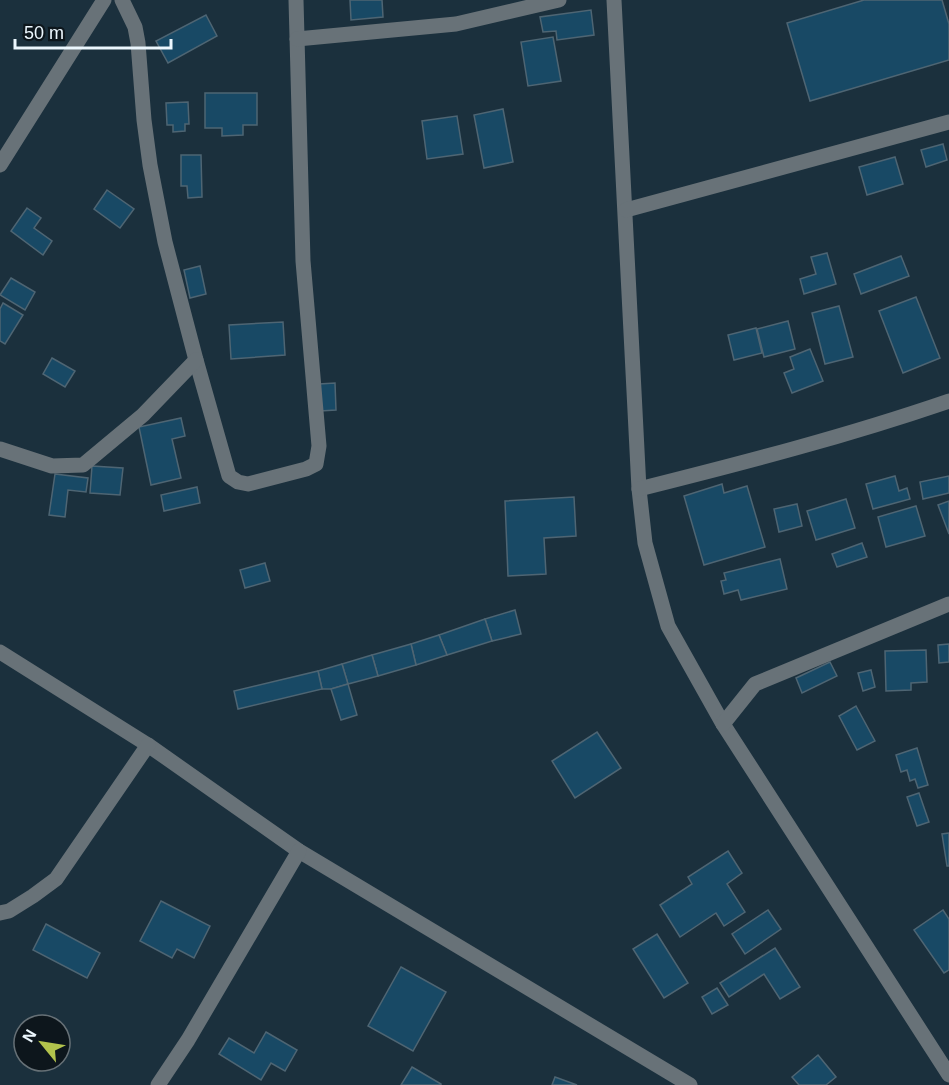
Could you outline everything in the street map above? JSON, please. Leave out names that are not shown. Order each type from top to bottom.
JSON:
[{"type":"street","points":[[0,165],[104,0]]},
{"type":"street","points":[[122,0],[135,27],[150,165],[165,242],[229,476],[238,482],[248,484],[306,469],[316,464],[319,446],[303,261],[296,0]]},
{"type":"street","points":[[297,39],[456,24],[559,0]]},
{"type":"street","points":[[614,0],[639,489],[645,543],[668,626],[723,724],[949,1075]]},
{"type":"street","points":[[626,210],[949,122]]},
{"type":"street","points":[[0,449],[52,466],[83,465],[143,415],[196,360]]},
{"type":"street","points":[[639,489],[772,455],[949,402]]},
{"type":"street","points":[[723,724],[755,684],[949,604]]},
{"type":"street","points":[[0,652],[148,746],[299,851],[690,1085]]},
{"type":"street","points":[[0,913],[9,911],[56,879],[148,746]]},
{"type":"street","points":[[158,1085],[188,1040],[299,851]]},
{"type":"building","points":[[350,0],[382,0],[383,17],[351,20]]},
{"type":"building","points":[[864,0],[942,0],[949,24],[949,60],[810,101],[787,23]]},
{"type":"building","points":[[591,10],[594,35],[557,40],[556,31],[543,32],[540,17]]},
{"type":"building","points":[[206,15],[217,36],[168,63],[156,41]]},
{"type":"building","points":[[553,37],[561,81],[528,86],[521,42]]},
{"type":"building","points":[[205,93],[257,93],[257,125],[243,125],[243,135],[222,136],[222,128],[205,128]]},
{"type":"building","points":[[188,102],[189,124],[185,124],[185,131],[173,132],[173,125],[167,125],[166,103]]},
{"type":"building","points":[[503,109],[513,162],[484,168],[474,115]]},
{"type":"building","points":[[457,116],[463,154],[427,159],[422,121]]},
{"type":"building","points":[[943,144],[947,160],[926,167],[921,150]]},
{"type":"building","points":[[181,155],[201,155],[202,197],[188,198],[187,186],[181,186]]},
{"type":"building","points":[[895,157],[903,184],[867,195],[859,167]]},
{"type":"building","points":[[107,190],[134,209],[120,228],[94,209]]},
{"type":"building","points":[[27,208],[41,218],[34,228],[52,241],[43,255],[11,231]]},
{"type":"building","points":[[827,253],[836,284],[804,294],[800,279],[816,274],[811,257]]},
{"type":"building","points":[[901,256],[909,276],[861,294],[854,274]]},
{"type":"building","points":[[200,266],[206,294],[190,298],[184,270]]},
{"type":"building","points":[[11,278],[35,292],[25,310],[0,295]]},
{"type":"building","points":[[916,297],[940,358],[903,373],[879,311]]},
{"type":"building","points":[[3,303],[23,315],[5,344],[0,341],[0,309]]},
{"type":"building","points":[[839,306],[853,357],[825,364],[812,313]]},
{"type":"building","points":[[788,321],[795,349],[764,357],[757,329]]},
{"type":"building","points":[[283,322],[285,355],[231,359],[229,325]]},
{"type":"building","points":[[756,328],[762,353],[734,360],[728,335]]},
{"type":"building","points":[[810,349],[823,381],[792,393],[784,373],[794,369],[790,357]]},
{"type":"building","points":[[52,358],[75,371],[65,387],[43,374]]},
{"type":"building","points":[[335,383],[336,410],[320,411],[319,384]]},
{"type":"building","points":[[181,418],[185,436],[172,439],[181,478],[151,485],[139,427]]},
{"type":"building","points":[[92,466],[123,468],[120,495],[90,493]]},
{"type":"building","points":[[55,474],[88,478],[86,492],[68,490],[65,517],[49,515]]},
{"type":"building","points":[[895,476],[899,491],[907,488],[910,499],[873,509],[866,484]]},
{"type":"building","points":[[949,476],[949,493],[923,499],[920,482]]},
{"type":"building","points":[[722,484],[724,493],[747,486],[765,547],[704,565],[684,496]]},
{"type":"building","points":[[197,487],[200,503],[164,511],[161,495]]},
{"type":"building","points":[[574,497],[576,536],[544,538],[546,574],[508,576],[505,501]]},
{"type":"building","points":[[846,499],[855,528],[816,540],[807,511]]},
{"type":"building","points":[[949,501],[949,534],[938,505]]},
{"type":"building","points":[[797,504],[802,526],[779,532],[774,509]]},
{"type":"building","points":[[916,506],[925,536],[886,547],[878,517]]},
{"type":"building","points":[[862,543],[867,557],[837,567],[832,554]]},
{"type":"building","points":[[780,559],[787,589],[741,600],[738,590],[724,594],[721,581],[726,580],[724,573]]},
{"type":"building","points":[[265,563],[270,581],[245,588],[240,570]]},
{"type":"building","points":[[515,610],[521,634],[492,641],[485,619]]},
{"type":"building","points":[[485,619],[492,641],[447,655],[439,635]]},
{"type":"building","points":[[439,635],[447,655],[416,665],[411,644]]},
{"type":"building","points":[[411,644],[416,665],[378,676],[372,655]]},
{"type":"building","points":[[949,644],[949,662],[939,663],[938,645]]},
{"type":"building","points":[[926,650],[927,682],[911,683],[911,690],[886,691],[885,651]]},
{"type":"building","points":[[372,655],[378,676],[348,684],[342,664]]},
{"type":"building","points":[[830,662],[837,676],[802,693],[796,678]]},
{"type":"building","points":[[342,664],[348,684],[322,689],[318,671]]},
{"type":"building","points":[[871,670],[875,687],[863,691],[858,673]]},
{"type":"building","points":[[318,671],[322,689],[238,709],[234,691]]},
{"type":"building","points":[[348,684],[357,715],[341,720],[331,689]]},
{"type":"building","points":[[856,706],[875,741],[857,750],[839,716]]},
{"type":"building","points":[[597,732],[621,768],[575,798],[552,761]]},
{"type":"building","points":[[917,748],[928,785],[918,788],[915,779],[910,781],[907,770],[901,772],[896,755]]},
{"type":"building","points":[[919,793],[929,822],[917,826],[907,797]]},
{"type":"building","points":[[949,833],[949,866],[947,866],[942,834]]},
{"type":"building","points":[[728,851],[742,873],[727,884],[745,912],[724,926],[716,913],[680,937],[660,905],[692,884],[688,877]]},
{"type":"building","points":[[161,901],[210,926],[194,958],[177,949],[172,958],[140,941]]},
{"type":"building","points":[[768,910],[781,929],[745,954],[732,934]]},
{"type":"building","points":[[943,910],[949,919],[949,970],[944,973],[914,930]]},
{"type":"building","points":[[46,924],[100,953],[87,978],[33,950]]},
{"type":"building","points":[[657,934],[688,983],[664,998],[633,949]]},
{"type":"building","points":[[775,948],[800,987],[780,999],[764,974],[729,997],[720,983]]},
{"type":"building","points":[[401,967],[446,992],[413,1051],[368,1026]]},
{"type":"building","points":[[717,988],[728,1005],[712,1014],[702,997]]},
{"type":"building","points":[[266,1032],[297,1050],[285,1071],[271,1063],[261,1080],[219,1054],[229,1038],[254,1053]]},
{"type":"building","points":[[818,1055],[836,1077],[826,1085],[799,1085],[792,1077]]},
{"type":"building","points":[[412,1067],[441,1084],[441,1085],[401,1085]]},
{"type":"building","points":[[555,1077],[577,1085],[552,1085]]}]
